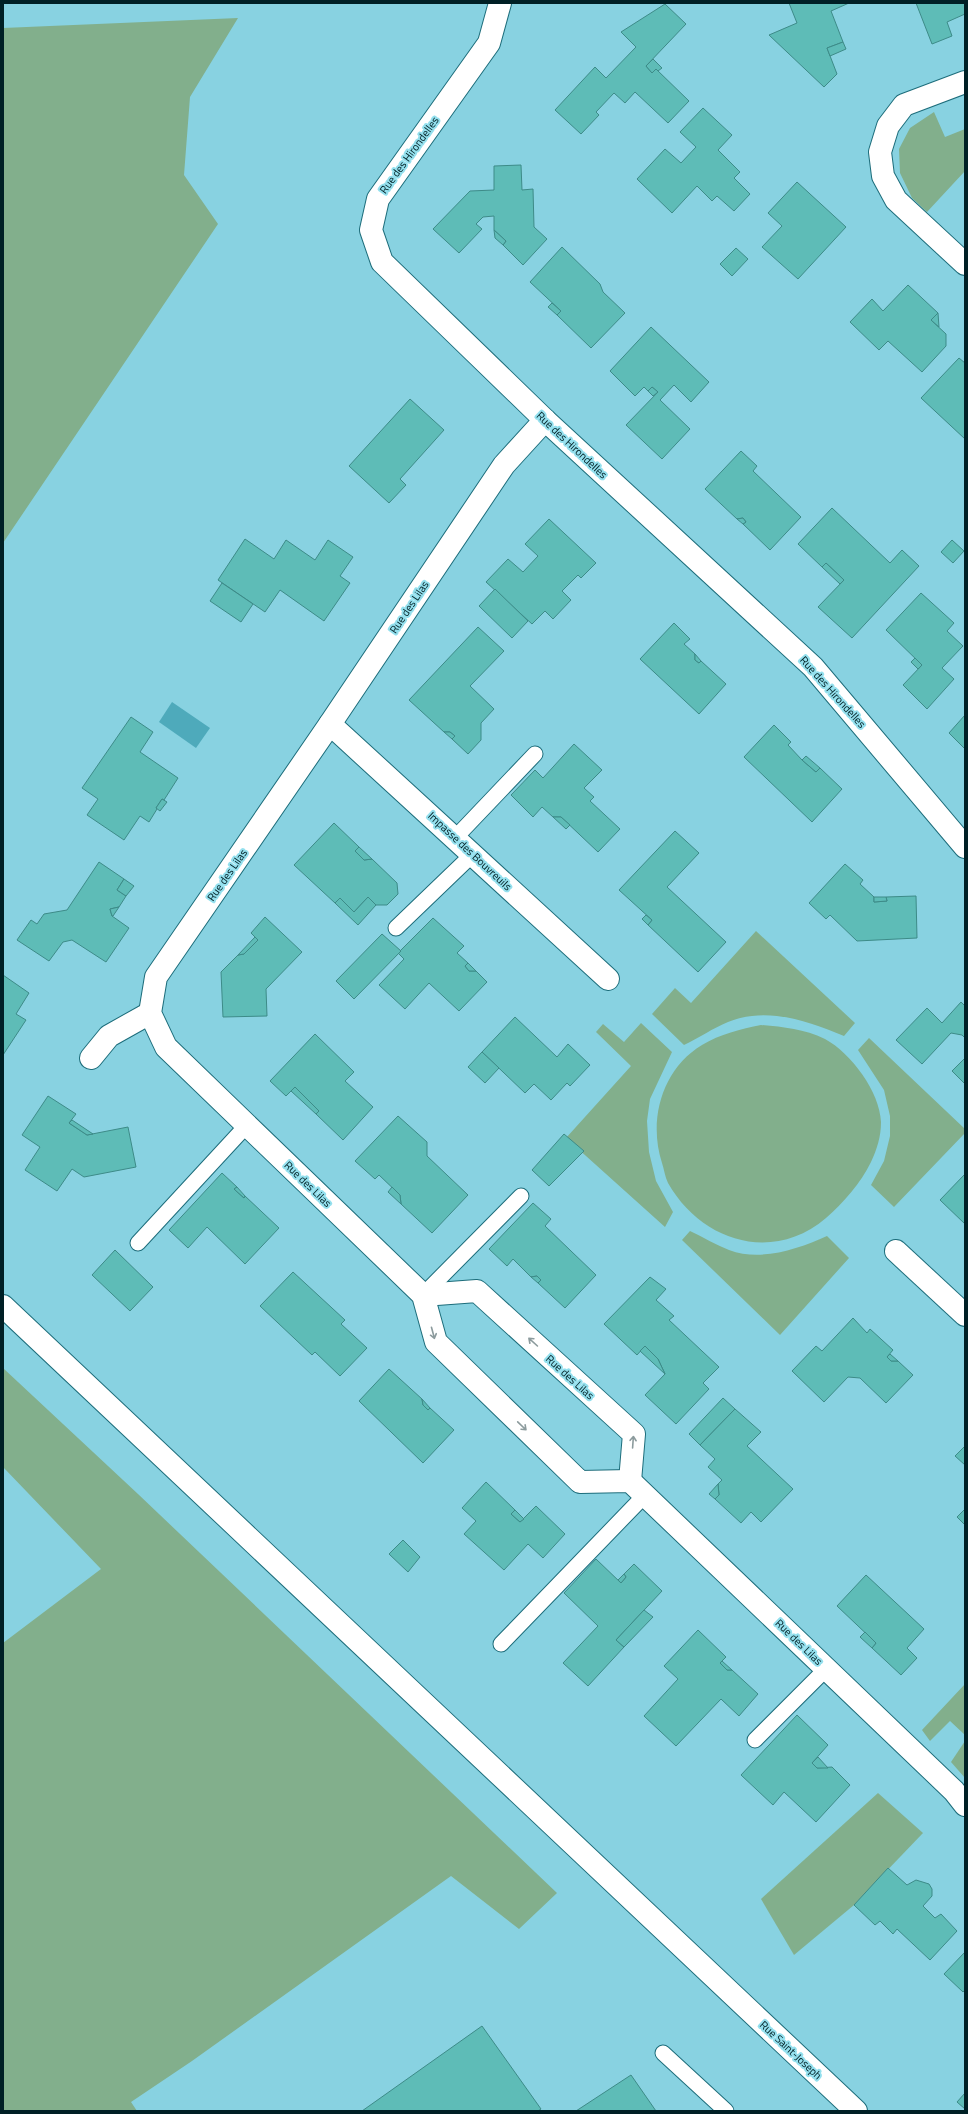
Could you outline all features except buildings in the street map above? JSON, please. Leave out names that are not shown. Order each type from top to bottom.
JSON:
[{"type":"street","name":"Rue des Hirondelles","points":[[500,3],[489,43],[378,199],[371,230],[382,262],[545,420],[813,667],[965,846]]},
{"type":"street","points":[[965,82],[904,105],[888,126],[880,152],[883,176],[896,200],[965,264]]},
{"type":"street","name":"Rue des Lilas","points":[[545,420],[504,465],[330,724],[156,977],[150,1013],[166,1047],[423,1295],[477,1292],[634,1434],[638,1488],[954,1791],[965,1805]]},
{"type":"street","name":"Impasse des Bouvreuils","points":[[330,724],[608,979]]},
{"type":"street","points":[[91,1058],[109,1036],[150,1013]]},
{"type":"street","points":[[896,1251],[965,1315]]},
{"type":"street","points":[[423,1295],[436,1342],[580,1482],[638,1488]]},
{"type":"street","name":"Rue Saint-Joseph","points":[[3,1306],[856,2111]]},
{"type":"lane","points":[[455,838],[535,754]]},
{"type":"lane","points":[[396,928],[473,854]]},
{"type":"lane","points":[[138,1243],[247,1125]]},
{"type":"lane","points":[[423,1295],[521,1196]]},
{"type":"lane","points":[[501,1644],[638,1488]]},
{"type":"lane","points":[[754,1740],[826,1669]]},
{"type":"lane","points":[[663,2053],[726,2111]]},
{"type":"green space","points":[[238,18],[190,97],[184,175],[218,224],[3,543],[3,28]]},
{"type":"green space","points":[[934,112],[945,137],[965,129],[965,171],[927,212],[912,198],[900,173],[899,149],[910,128]]},
{"type":"green space","points":[[756,931],[855,1023],[844,1036],[816,1025],[787,1017],[757,1015],[743,1017],[728,1022],[684,1045],[652,1014],[675,988],[691,1003]]},
{"type":"green space","points":[[641,1023],[672,1052],[650,1099],[647,1121],[649,1152],[656,1181],[673,1212],[665,1227],[566,1138],[631,1066],[596,1032],[603,1024],[624,1042]]},
{"type":"green space","points":[[761,1025],[809,1033],[825,1039],[835,1045],[854,1064],[870,1086],[879,1110],[881,1122],[878,1143],[867,1170],[857,1185],[839,1206],[826,1218],[805,1232],[783,1240],[761,1242],[739,1240],[718,1232],[699,1219],[682,1203],[666,1178],[658,1147],[657,1130],[658,1113],[668,1082],[688,1055],[702,1045],[723,1035]]},
{"type":"green space","points":[[869,1038],[965,1129],[965,1133],[894,1207],[871,1185],[884,1161],[890,1136],[890,1116],[884,1090],[858,1050]]},
{"type":"green space","points":[[690,1231],[729,1250],[754,1255],[792,1249],[827,1236],[849,1258],[780,1335],[682,1240]]},
{"type":"green space","points":[[3,1368],[138,1494],[557,1893],[519,1929],[451,1876],[192,2061],[131,2102],[137,2111],[3,2111],[3,1643],[101,1569],[3,1467]]},
{"type":"green space","points":[[965,1684],[965,1735],[950,1721],[930,1741],[922,1730]]},
{"type":"green space","points":[[965,1741],[965,1778],[951,1762]]},
{"type":"green space","points":[[878,1793],[923,1833],[854,1905],[794,1955],[761,1899]]},
{"type":"water","points":[[172,702],[210,728],[196,748],[159,722]]}]
